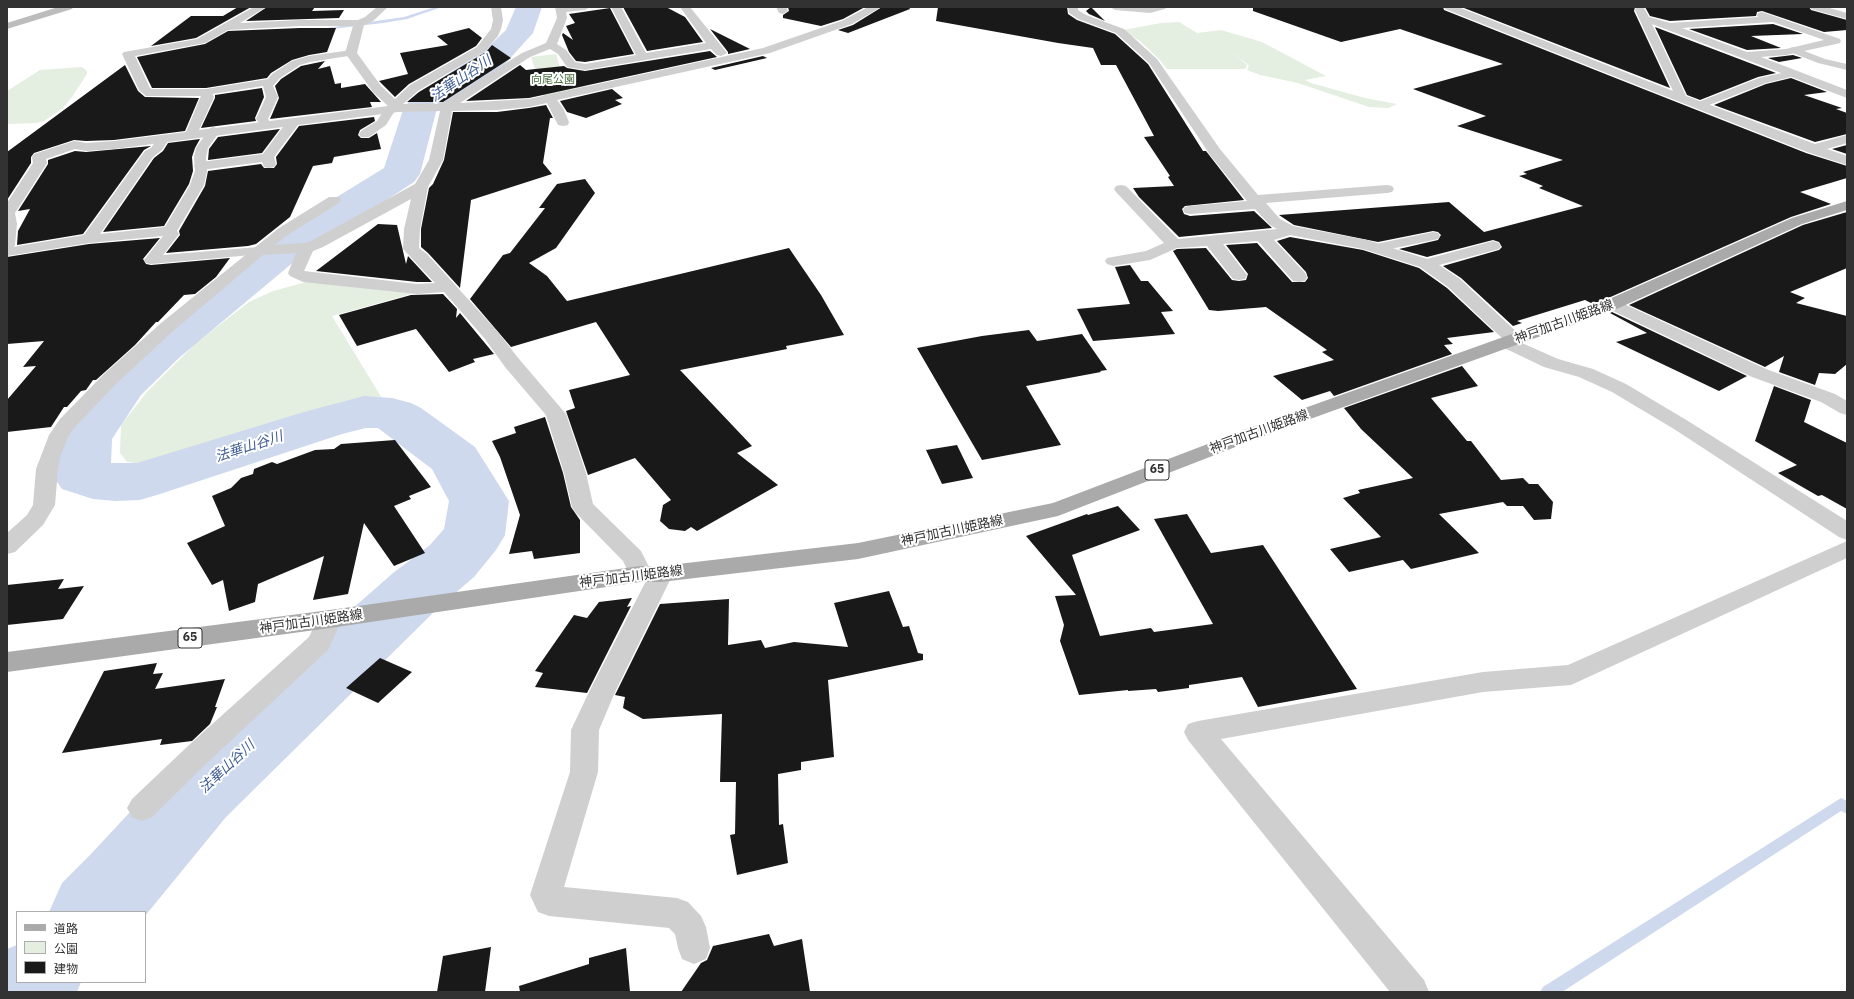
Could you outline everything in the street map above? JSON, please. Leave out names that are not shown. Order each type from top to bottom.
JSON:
[{"type":"main road","name":"神戸加古川姫路線","points":[[7,662],[651,574],[858,551],[1058,509],[1266,428],[1613,304],[1797,221],[1847,205]]},
{"type":"street","points":[[7,26],[68,7]]},
{"type":"street","points":[[191,134],[208,97],[206,92],[150,93],[145,90],[128,54],[201,41],[261,7]]},
{"type":"street","points":[[226,27],[300,23],[360,23],[369,19],[383,7]]},
{"type":"street","points":[[394,107],[414,88],[481,49],[494,34],[496,29],[498,20],[496,7]]},
{"type":"street","points":[[585,7],[561,8],[562,18],[551,45],[526,55],[447,106],[436,160],[421,187],[412,229],[411,249],[421,257],[491,335],[512,363],[556,414],[575,473],[583,507],[651,574],[586,730],[584,772],[546,895],[549,901],[677,913],[690,927],[694,948]]},
{"type":"street","points":[[616,7],[643,56]]},
{"type":"street","points":[[685,7],[713,45],[728,59]]},
{"type":"street","points":[[7,245],[9,224],[8,213],[40,163],[39,157],[74,145],[86,147],[163,139],[394,107],[512,105],[550,99],[766,50],[834,28],[876,7]]},
{"type":"street","points":[[1073,7],[1073,11],[1082,16],[1120,31],[1153,61],[1215,152],[1256,202],[1275,222],[1289,230],[1320,235],[1376,248],[1426,264],[1454,283],[1511,341],[1551,363],[1586,373],[1619,388],[1681,425],[1847,532]]},
{"type":"street","points":[[1449,7],[1680,98],[1847,161]]},
{"type":"street","points":[[1638,7],[1646,20],[1668,71],[1678,88],[1680,98]]},
{"type":"street","points":[[1815,7],[1847,16]]},
{"type":"street","points":[[1762,14],[1775,20],[1847,44]]},
{"type":"street","points":[[1714,16],[1727,22]]},
{"type":"street","points":[[1646,20],[1665,25],[1847,94]]},
{"type":"street","points":[[1665,25],[1775,20]]},
{"type":"street","points":[[360,23],[357,28],[351,53],[378,89],[394,107]]},
{"type":"street","points":[[1744,55],[1794,50],[1835,41]]},
{"type":"street","points":[[551,45],[562,52],[571,65],[585,67],[713,45]]},
{"type":"street","points":[[550,99],[557,108],[563,122]]},
{"type":"street","points":[[201,166],[268,160],[294,121]]},
{"type":"street","points":[[1812,149],[1847,139]]},
{"type":"street","points":[[258,251],[306,248],[328,238],[421,187]]},
{"type":"street","points":[[1121,189],[1174,244]]},
{"type":"street","points":[[1190,210],[1387,189]]},
{"type":"street","points":[[7,546],[35,520],[44,505],[47,469],[50,457],[59,435],[67,423],[108,381],[167,327],[284,231],[334,200]]},
{"type":"street","points":[[1113,261],[1150,255],[1174,244],[1275,235],[1289,230]]},
{"type":"street","points":[[1262,236],[1299,277]]},
{"type":"street","points":[[1211,240],[1238,275]]},
{"type":"street","points":[[1426,264],[1493,246]]},
{"type":"street","points":[[306,248],[296,270],[296,273],[303,277],[417,289],[448,287]]},
{"type":"street","points":[[1613,304],[1759,373],[1828,398],[1847,409]]},
{"type":"street","points":[[1412,992],[1198,732],[1483,682],[1571,675],[1847,549]]},
{"type":"street","points":[[142,808],[199,753],[319,643],[330,619]]},
{"type":"lane","points":[[1115,7],[1150,10],[1162,7]]},
{"type":"lane","points":[[1794,50],[1822,61],[1847,67]]},
{"type":"lane","points":[[206,92],[270,82],[287,69],[303,61],[351,53]]},
{"type":"lane","points":[[1700,105],[1763,80],[1791,74]]},
{"type":"lane","points":[[266,124],[262,119],[272,97],[268,86],[270,82]]},
{"type":"lane","points":[[365,134],[382,123],[394,107]]},
{"type":"lane","points":[[214,131],[202,148],[201,171],[197,185],[170,231],[172,234],[151,260],[258,251]]},
{"type":"lane","points":[[90,239],[149,154],[156,150],[163,139]]},
{"type":"lane","points":[[7,252],[90,239],[170,231]]},
{"type":"lane","points":[[1376,248],[1433,236]]},
{"type":"green space","points":[[1179,22],[1197,33],[1221,30],[1262,42],[1326,76],[1305,80],[1311,83],[1365,98],[1397,104],[1388,108],[1369,107],[1298,83],[1260,75],[1247,70],[1249,66],[1229,51],[1247,65],[1245,69],[1167,69],[1141,42],[1123,30],[1161,23]]},
{"type":"green space","name":"向尾公園","points":[[556,54],[560,68],[587,88],[544,98],[533,70],[535,69],[531,57]]},
{"type":"green space","points":[[82,67],[87,71],[87,74],[63,108],[44,121],[36,123],[7,124],[7,91],[40,70]]},
{"type":"green space","points":[[310,281],[422,291],[332,316],[383,400],[218,451],[186,459],[149,465],[127,462],[120,453],[121,425],[147,392],[196,343],[249,302],[273,291]]},
{"type":"building","points":[[238,7],[251,7],[196,38],[151,46],[191,16],[223,16]]},
{"type":"building","points":[[267,7],[315,7],[312,11],[344,10],[339,18],[246,21]]},
{"type":"building","points":[[623,7],[666,7],[685,17],[703,42],[647,51]]},
{"type":"building","points":[[788,7],[865,7],[843,19],[821,26],[783,18],[783,15],[789,11]]},
{"type":"building","points":[[882,7],[909,7],[910,9],[848,33],[838,30],[853,25]]},
{"type":"building","points":[[938,7],[1067,7],[1068,14],[1077,20],[1115,34],[1148,64],[1203,151],[1206,151],[1244,200],[1185,206],[1182,209],[1184,214],[1190,216],[1254,211],[1272,228],[1179,237],[1139,197],[1133,188],[1174,186],[1168,177],[1170,176],[1144,137],[1154,136],[1116,65],[1101,65],[1093,48],[936,21]]},
{"type":"building","points":[[1091,7],[1105,21],[1089,14],[1086,11]]},
{"type":"building","points":[[1253,7],[1443,7],[1444,10],[1623,81],[1806,153],[1847,166],[1847,178],[1800,192],[1831,204],[1791,217],[1593,304],[1585,300],[1517,321],[1522,323],[1513,326],[1461,278],[1443,266],[1499,250],[1502,247],[1499,242],[1493,240],[1427,257],[1399,249],[1438,240],[1441,235],[1438,232],[1433,231],[1378,242],[1294,225],[1279,215],[1449,202],[1484,232],[1583,206],[1539,188],[1543,186],[1519,176],[1527,174],[1523,172],[1563,160],[1457,126],[1486,116],[1413,89],[1503,64],[1400,29],[1341,42],[1253,11]]},
{"type":"building","points":[[1635,7],[1634,11],[1670,88],[1464,8]]},
{"type":"building","points":[[1645,7],[1809,7],[1811,10],[1847,20],[1847,30],[1824,32],[1762,11],[1757,12],[1756,16],[1670,21],[1650,16]]},
{"type":"building","points":[[610,8],[634,54],[585,62],[576,61],[569,52],[562,35],[563,33],[573,40],[566,26],[575,23],[569,14]]},
{"type":"building","points":[[1773,24],[1803,34],[1751,36],[1781,48],[1747,50],[1689,29]]},
{"type":"building","points":[[1655,27],[1776,73],[1758,77],[1700,100],[1687,95]]},
{"type":"building","points":[[336,28],[327,52],[292,60],[271,73],[267,78],[206,88],[152,88],[137,57],[205,44],[228,31]]},
{"type":"building","points":[[469,28],[482,38],[476,46],[409,84],[395,97],[379,81],[408,74],[400,53],[448,45],[437,36]]},
{"type":"building","points":[[710,29],[750,49],[728,54]]},
{"type":"building","points":[[492,45],[511,58],[443,102],[407,102],[419,92],[486,52]]},
{"type":"building","points":[[710,51],[717,57],[529,98],[466,101],[520,65],[526,70],[564,66],[567,68],[585,71]]},
{"type":"building","points":[[1793,55],[1802,58],[1779,62],[1768,58]]},
{"type":"building","points":[[763,56],[767,58],[715,70],[711,68]]},
{"type":"building","points":[[325,61],[318,69],[330,66],[335,84],[341,83],[341,88],[365,84],[381,102],[370,102],[372,107],[270,119],[279,98],[275,86],[281,79],[301,66]]},
{"type":"building","points":[[125,65],[138,91],[145,97],[199,98],[185,131],[114,140],[74,140],[34,153],[31,157],[31,163],[7,200],[7,152]]},
{"type":"building","points":[[1791,78],[1827,92],[1804,95],[1842,108],[1836,109],[1847,113],[1847,134],[1815,142],[1714,105],[1766,84]]},
{"type":"building","points":[[262,88],[264,97],[255,118],[256,121],[201,128],[215,95]]},
{"type":"building","points":[[612,89],[623,98],[615,100],[622,104],[586,118],[567,112],[560,101]]},
{"type":"building","points":[[546,105],[553,118],[550,118],[543,163],[552,174],[471,200],[460,288],[421,247],[421,229],[429,188],[433,184],[444,160],[453,112],[497,112]]},
{"type":"building","points":[[374,117],[375,121],[360,130],[358,135],[361,138],[369,138],[377,133],[381,149],[334,157],[332,163],[313,166],[290,217],[256,244],[166,253],[180,235],[179,231],[205,186],[208,171],[261,164],[264,168],[274,168],[277,164],[276,157],[299,126]]},
{"type":"building","points":[[280,129],[262,153],[208,160],[209,149],[218,137]]},
{"type":"building","points":[[200,139],[192,157],[193,171],[189,184],[164,226],[103,232],[154,158],[163,151],[168,143]]},
{"type":"building","points":[[1847,145],[1847,154],[1832,149]]},
{"type":"building","points":[[151,146],[144,150],[83,234],[17,245],[18,231],[30,209],[18,211],[48,164],[48,160],[75,151],[86,152]]},
{"type":"building","points":[[585,179],[595,193],[556,248],[529,263],[547,276],[567,301],[789,248],[821,295],[844,335],[786,346],[787,349],[680,370],[752,446],[737,453],[778,485],[697,531],[691,527],[685,531],[669,529],[660,521],[663,505],[671,500],[635,458],[588,475],[566,411],[575,408],[569,390],[630,375],[596,322],[511,347],[470,299],[503,255],[510,253],[545,208],[539,208],[557,184]]},
{"type":"building","points":[[1847,212],[1847,268],[1790,292],[1805,298],[1796,303],[1847,316],[1847,364],[1835,374],[1819,373],[1815,385],[1779,372],[1784,356],[1765,367],[1629,305],[1803,225]]},
{"type":"building","points":[[378,224],[397,225],[406,264],[408,256],[432,282],[417,282],[316,271]]},
{"type":"building","points":[[1290,237],[1363,250],[1419,268],[1447,288],[1494,332],[1447,338],[1453,344],[1444,345],[1452,354],[1334,396],[1330,391],[1302,400],[1273,376],[1334,360],[1322,352],[1327,350],[1266,307],[1218,311],[1209,310],[1173,251],[1177,249],[1206,248],[1232,280],[1239,281],[1246,280],[1248,274],[1226,245],[1257,243],[1292,282],[1305,282],[1308,278],[1306,272],[1277,241]]},
{"type":"building","points":[[160,238],[143,259],[146,264],[151,265],[230,258],[216,277],[195,294],[184,295],[135,345],[96,380],[93,380],[86,390],[81,391],[67,407],[64,407],[51,427],[7,432],[7,400],[36,366],[23,367],[44,341],[7,344],[7,257],[89,244]]},
{"type":"building","points":[[1130,265],[1141,281],[1148,281],[1173,311],[1161,312],[1175,334],[1093,341],[1077,309],[1130,304],[1115,267]]},
{"type":"building","points":[[443,294],[457,309],[456,318],[460,313],[494,354],[473,359],[475,362],[449,372],[416,329],[357,346],[339,315],[411,295]]},
{"type":"building","points":[[1612,312],[1747,376],[1719,391],[1616,342],[1647,333],[1610,313]]},
{"type":"building","points":[[1029,330],[1037,341],[1082,334],[1107,370],[1026,386],[1061,445],[982,460],[917,348],[982,336]]},
{"type":"building","points":[[1462,366],[1478,386],[1431,398],[1467,441],[1471,441],[1501,480],[1523,478],[1529,484],[1538,484],[1553,502],[1551,519],[1534,520],[1523,506],[1507,506],[1503,502],[1439,514],[1479,553],[1411,569],[1403,560],[1349,572],[1330,549],[1381,537],[1343,498],[1360,493],[1358,490],[1413,478],[1361,429],[1344,408]]},
{"type":"building","points":[[1774,386],[1811,400],[1804,422],[1847,443],[1847,509],[1822,495],[1818,496],[1778,473],[1797,465],[1755,441]]},
{"type":"building","points":[[545,417],[563,473],[571,507],[580,520],[580,553],[534,559],[532,551],[509,554],[520,515],[500,457],[492,441],[516,433],[514,427]]},
{"type":"building","points":[[395,440],[431,487],[409,496],[411,499],[394,506],[425,553],[394,566],[364,523],[348,594],[313,600],[324,556],[258,584],[255,602],[229,611],[223,580],[212,585],[187,543],[225,526],[212,496],[231,488],[241,478],[253,474],[254,469],[272,462],[277,464],[315,450],[334,449],[341,444]]},
{"type":"building","points":[[957,445],[973,478],[942,484],[926,450]]},
{"type":"building","points":[[1118,506],[1140,530],[1072,555],[1100,636],[1151,628],[1154,632],[1213,624],[1154,519],[1187,514],[1211,553],[1263,545],[1357,689],[1258,707],[1242,677],[1189,685],[1189,688],[1158,692],[1156,689],[1128,690],[1079,695],[1060,641],[1064,625],[1055,596],[1076,595],[1026,536],[1087,514],[1088,515]]},
{"type":"building","points":[[64,579],[58,589],[84,586],[63,619],[7,625],[7,585]]},
{"type":"building","points":[[889,591],[903,627],[909,626],[918,653],[923,654],[923,660],[828,680],[834,757],[801,762],[801,770],[778,774],[779,825],[783,824],[788,863],[737,875],[730,835],[735,834],[736,782],[720,782],[722,714],[643,719],[623,708],[625,697],[615,695],[660,604],[729,599],[728,645],[761,640],[765,648],[794,642],[848,647],[834,603]]},
{"type":"building","points":[[632,598],[627,607],[631,606],[587,693],[535,687],[543,673],[535,671],[574,615],[587,618],[599,602]]},
{"type":"building","points":[[380,658],[412,672],[378,703],[346,688]]},
{"type":"building","points":[[157,663],[153,674],[163,673],[155,689],[225,679],[215,707],[217,707],[210,724],[192,741],[160,745],[162,739],[62,753],[104,671]]},
{"type":"building","points":[[769,934],[774,946],[802,939],[810,992],[681,992],[701,963],[707,960],[713,946]]},
{"type":"building","points":[[491,947],[485,992],[437,992],[443,956]]},
{"type":"building","points":[[626,948],[630,992],[520,992],[519,986],[589,964],[589,958]]},
{"type":"waterway","points":[[315,30],[405,18],[440,7]]},
{"type":"waterway","name":"法華山谷川","points":[[93,911],[121,882],[198,793],[416,590],[452,561],[474,535],[479,501],[455,459],[402,419],[392,414],[364,412],[323,423],[140,481],[115,482],[93,480],[82,476],[84,439],[122,385],[163,347],[287,246],[401,174],[420,110],[428,101],[494,58],[519,33],[529,7]]},
{"type":"waterway","points":[[1548,992],[1841,804],[1847,808]]},
{"type":"waterway","name":"法華山谷川","points":[[28,992],[35,983]]}]
